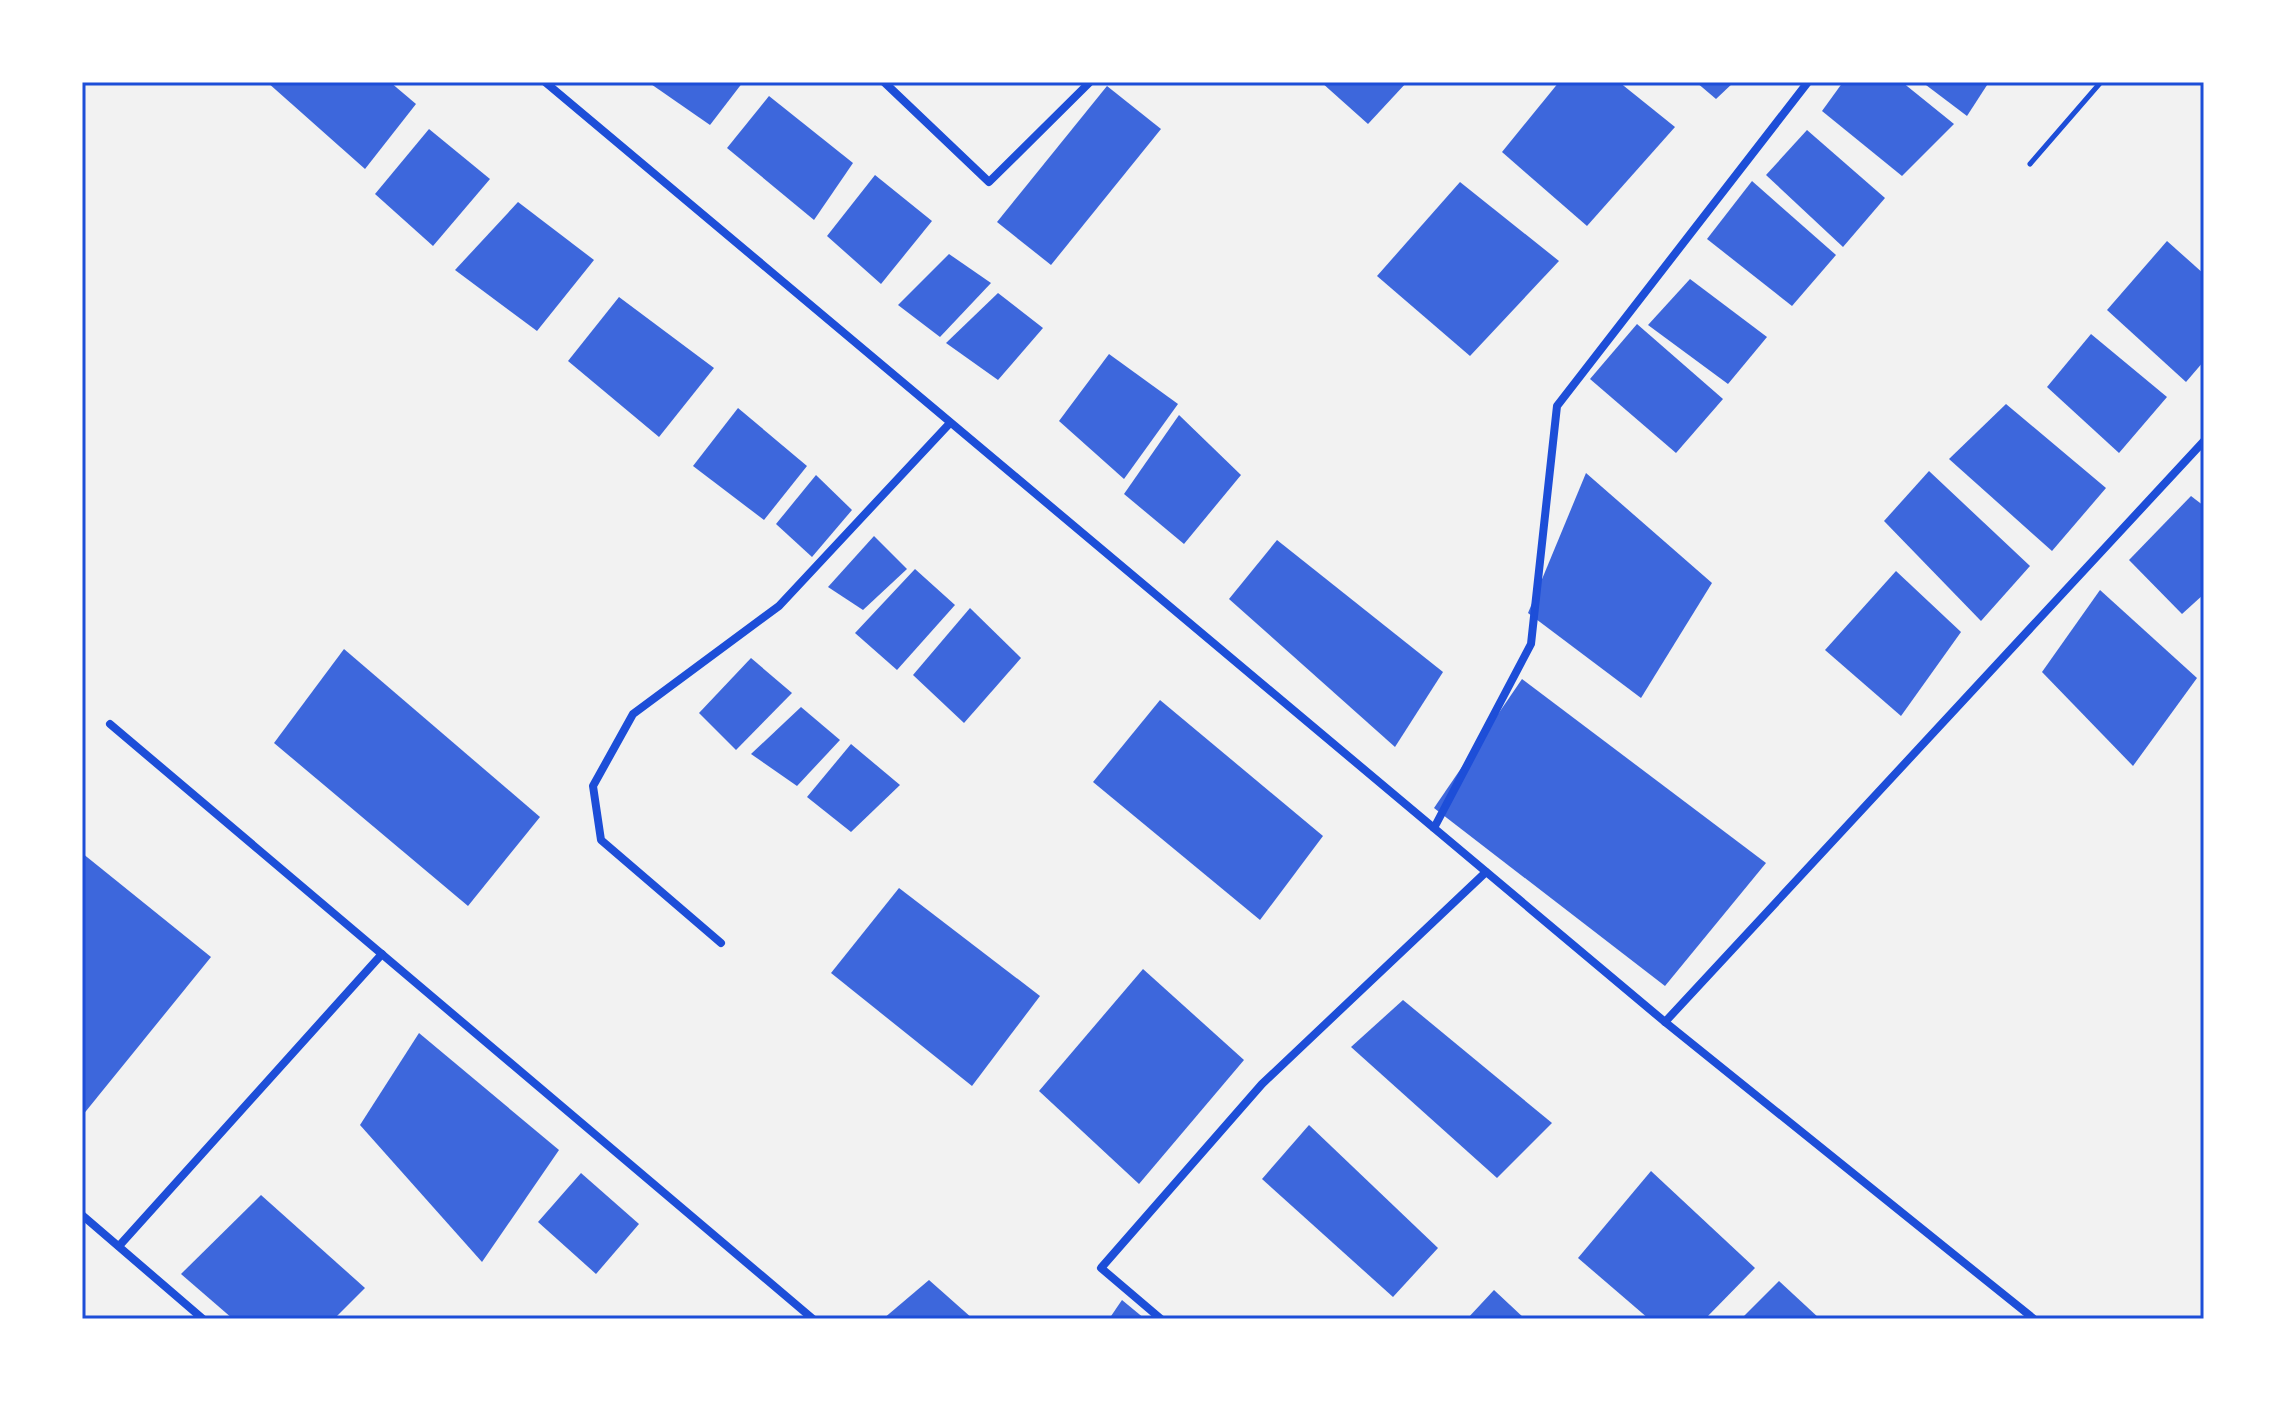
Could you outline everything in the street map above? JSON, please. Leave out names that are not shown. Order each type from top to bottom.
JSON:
[{"type":"street","points":[[545,82],[1665,1022],[2034,1319]]},
{"type":"street","points":[[884,82],[989,182],[1090,82]]},
{"type":"street","points":[[1434,828],[1531,644],[1557,406],[1808,82]]},
{"type":"street","points":[[721,943],[601,840],[593,786],[633,714],[779,606],[950,423]]},
{"type":"street","points":[[1665,1022],[2204,441]]},
{"type":"street","points":[[110,724],[813,1319]]},
{"type":"street","points":[[1161,1319],[1101,1268],[1262,1084],[1486,872]]},
{"type":"street","points":[[119,1246],[382,954]]},
{"type":"street","points":[[82,1215],[203,1319]]},
{"type":"path","points":[[2030,164],[2101,82]]},
{"type":"building","points":[[267,82],[390,82],[416,104],[365,169]]},
{"type":"building","points":[[648,82],[743,82],[710,125]]},
{"type":"building","points":[[1321,82],[1407,82],[1368,124]]},
{"type":"building","points":[[1559,82],[1619,82],[1675,127],[1587,226],[1502,152]]},
{"type":"building","points":[[1696,82],[1734,82],[1716,99]]},
{"type":"building","points":[[1843,82],[1902,82],[1954,124],[1902,176],[1822,111]]},
{"type":"building","points":[[1922,82],[1989,82],[1967,116]]},
{"type":"building","points":[[1107,86],[1161,129],[1051,265],[997,222]]},
{"type":"building","points":[[769,96],[853,163],[814,220],[727,148]]},
{"type":"building","points":[[429,129],[490,179],[433,246],[375,194]]},
{"type":"building","points":[[1807,130],[1885,198],[1843,247],[1766,175]]},
{"type":"building","points":[[875,175],[932,221],[881,284],[827,236]]},
{"type":"building","points":[[1752,181],[1836,255],[1792,306],[1707,239]]},
{"type":"building","points":[[1460,182],[1559,261],[1470,356],[1377,276]]},
{"type":"building","points":[[518,202],[594,260],[537,331],[455,270]]},
{"type":"building","points":[[2167,241],[2204,274],[2204,361],[2186,382],[2107,310]]},
{"type":"building","points":[[949,254],[991,283],[940,337],[898,305]]},
{"type":"building","points":[[1690,279],[1767,337],[1728,384],[1648,325]]},
{"type":"building","points":[[998,293],[1043,328],[998,380],[946,343]]},
{"type":"building","points":[[619,297],[714,368],[659,437],[568,361]]},
{"type":"building","points":[[1637,324],[1723,399],[1676,453],[1590,379]]},
{"type":"building","points":[[2091,334],[2167,397],[2119,453],[2047,387]]},
{"type":"building","points":[[1109,354],[1178,404],[1124,479],[1059,421]]},
{"type":"building","points":[[2006,404],[2106,488],[2052,551],[1949,459]]},
{"type":"building","points":[[738,408],[807,466],[764,520],[693,466]]},
{"type":"building","points":[[1179,415],[1241,475],[1184,544],[1124,494]]},
{"type":"building","points":[[1929,471],[2030,566],[1981,621],[1884,521]]},
{"type":"building","points":[[1586,473],[1712,583],[1641,698],[1528,613]]},
{"type":"building","points":[[816,475],[852,510],[812,557],[776,524]]},
{"type":"building","points":[[2191,496],[2204,506],[2204,594],[2182,614],[2129,560]]},
{"type":"building","points":[[874,536],[907,569],[863,610],[828,587]]},
{"type":"building","points":[[1277,540],[1443,672],[1395,747],[1229,599]]},
{"type":"building","points":[[915,569],[955,605],[897,670],[855,633]]},
{"type":"building","points":[[1896,571],[1961,632],[1901,716],[1825,650]]},
{"type":"building","points":[[2100,590],[2197,678],[2133,766],[2042,672]]},
{"type":"building","points":[[970,608],[1021,658],[964,723],[913,675]]},
{"type":"building","points":[[344,649],[540,817],[468,906],[274,743]]},
{"type":"building","points":[[751,658],[792,693],[736,750],[699,713]]},
{"type":"building","points":[[1522,679],[1766,863],[1665,986],[1434,808]]},
{"type":"building","points":[[1160,700],[1323,836],[1260,920],[1093,782]]},
{"type":"building","points":[[801,707],[840,740],[797,786],[751,754]]},
{"type":"building","points":[[851,744],[900,785],[851,832],[807,797]]},
{"type":"building","points":[[82,853],[211,957],[82,1116]]},
{"type":"building","points":[[899,888],[1040,996],[972,1086],[831,973]]},
{"type":"building","points":[[1143,969],[1244,1060],[1139,1184],[1039,1091]]},
{"type":"building","points":[[1403,1000],[1552,1123],[1497,1178],[1351,1047]]},
{"type":"building","points":[[419,1033],[559,1150],[482,1262],[360,1125]]},
{"type":"building","points":[[1309,1125],[1438,1248],[1393,1297],[1262,1179]]},
{"type":"building","points":[[1651,1171],[1755,1268],[1705,1319],[1649,1319],[1578,1258]]},
{"type":"building","points":[[581,1173],[639,1224],[596,1274],[538,1222]]},
{"type":"building","points":[[261,1195],[365,1288],[334,1319],[233,1319],[181,1274]]},
{"type":"building","points":[[929,1280],[973,1319],[883,1319]]},
{"type":"building","points":[[1779,1281],[1820,1319],[1741,1319]]},
{"type":"building","points":[[1494,1290],[1525,1319],[1467,1319]]},
{"type":"building","points":[[1122,1300],[1145,1319],[1109,1319]]}]
